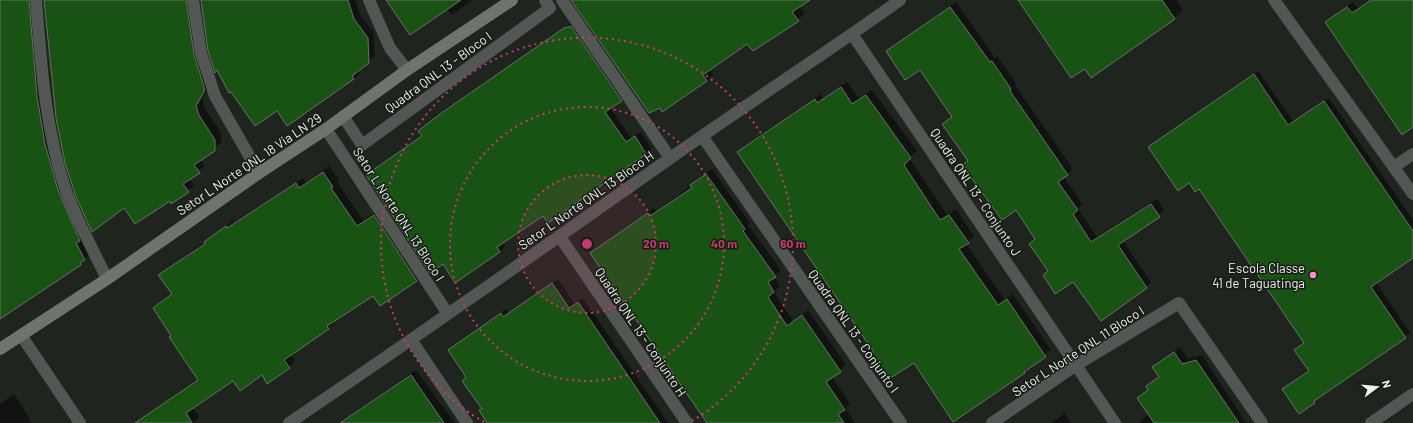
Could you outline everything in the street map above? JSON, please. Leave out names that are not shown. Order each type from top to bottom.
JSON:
[{"type":"street","points":[[36,0],[44,87],[57,161],[77,217],[107,279]]},
{"type":"street","points":[[193,0],[201,53],[215,96],[259,173]]},
{"type":"street","points":[[369,0],[390,48],[407,70]]},
{"type":"street","name":"Setor L Norte QNL 18 Via LN 29","points":[[0,349],[107,279],[259,173],[326,129],[407,70],[512,0]]},
{"type":"street","name":"Quadra QNL 13 - Bloco I","points":[[343,116],[362,145],[550,8],[545,0]]},
{"type":"street","points":[[562,0],[670,158]]},
{"type":"street","name":"Setor L Norte QNL 13 Bloco H","points":[[289,423],[412,341],[670,158],[900,0]]},
{"type":"street","points":[[1275,0],[1413,194]]},
{"type":"street","name":"Quadra QNL 13 - Conjunto J","points":[[852,34],[1115,423]]},
{"type":"street","name":"Setor L Norte QNL 13 Bloco I","points":[[326,129],[448,314]]},
{"type":"street","name":"Quadra QNL 13 - Conjunto I","points":[[702,136],[901,423]]},
{"type":"street","points":[[1394,167],[1413,154]]},
{"type":"street","name":"Quadra QNL 13 - Conjunto H","points":[[560,237],[686,423]]},
{"type":"street","name":"Setor L Norte QNL 11 Bloco I","points":[[992,423],[1076,365],[1179,303],[1262,423]]},
{"type":"street","points":[[21,335],[80,423]]},
{"type":"street","points":[[412,341],[467,423]]},
{"type":"street","points":[[1371,423],[1413,394]]},
{"type":"building","points":[[0,0],[29,0],[37,96],[45,144],[58,190],[80,241],[76,243],[85,260],[80,263],[81,265],[0,319]]},
{"type":"building","points":[[44,0],[186,0],[194,54],[205,90],[196,106],[199,115],[215,140],[215,151],[194,165],[200,173],[183,184],[189,192],[171,204],[170,201],[135,224],[124,208],[92,232],[76,197],[65,163],[56,118]]},
{"type":"building","points":[[201,0],[348,0],[354,19],[368,38],[369,63],[352,76],[354,79],[287,126],[277,111],[255,126],[231,92],[229,93],[217,70],[215,73],[208,51]]},
{"type":"building","points":[[386,0],[461,0],[410,35]]},
{"type":"building","points":[[571,0],[810,0],[792,12],[799,21],[753,51],[747,44],[703,75],[707,81],[662,112],[660,108],[649,113]]},
{"type":"building","points":[[1018,0],[1162,0],[1175,19],[1091,78],[1085,69],[1071,78]]},
{"type":"building","points":[[1371,0],[1413,0],[1413,127],[1402,135],[1325,22],[1347,7],[1352,13]]},
{"type":"building","points":[[950,7],[990,62],[992,61],[1011,89],[1010,91],[1068,175],[1058,182],[1078,210],[1073,214],[1091,242],[1151,204],[1160,217],[1118,245],[1147,288],[1101,321],[1073,282],[1055,294],[1043,275],[1048,271],[1029,244],[1035,239],[1016,210],[1002,220],[962,165],[968,161],[942,124],[952,117],[920,70],[905,80],[886,51]]},
{"type":"building","points":[[571,26],[622,101],[605,112],[626,142],[635,136],[646,154],[548,223],[543,216],[497,247],[500,252],[455,283],[443,264],[430,273],[366,175],[422,136],[418,131],[440,114],[564,28]]},
{"type":"building","name":"Escola Classe 41 de Taguatinga","points":[[1254,74],[1288,125],[1324,101],[1413,231],[1413,258],[1371,287],[1406,338],[1314,401],[1315,403],[1299,414],[1282,389],[1309,371],[1294,350],[1304,343],[1199,189],[1195,192],[1189,183],[1178,191],[1148,147]]},
{"type":"building","points":[[841,87],[852,104],[866,95],[911,158],[904,165],[940,220],[949,215],[969,243],[959,249],[998,305],[1007,299],[1046,357],[953,422],[914,363],[887,380],[869,353],[873,351],[737,152],[815,99],[817,103]]},
{"type":"building","points":[[323,172],[333,187],[331,188],[357,226],[374,215],[417,281],[380,306],[373,296],[327,326],[329,329],[284,360],[290,368],[267,384],[262,375],[240,391],[233,381],[186,413],[192,423],[135,423],[198,380],[169,337],[171,336],[153,308],[172,294],[158,275],[205,244],[204,242],[226,226],[227,228],[296,183],[299,188]]},
{"type":"building","points":[[706,174],[745,229],[743,231],[776,277],[768,282],[774,292],[768,297],[787,326],[802,315],[841,372],[826,382],[845,410],[838,414],[844,423],[707,423],[590,253],[648,213],[650,216],[692,188],[690,185]]},
{"type":"building","points":[[552,283],[569,308],[578,302],[660,423],[487,423],[479,410],[482,409],[462,381],[466,377],[448,350],[501,313],[503,317]]},
{"type":"building","points":[[1174,352],[1182,364],[1196,360],[1239,423],[1154,423],[1137,398],[1148,390],[1146,386],[1159,377],[1152,367]]},
{"type":"building","points":[[411,375],[444,423],[340,423]]},
{"type":"place","name":"Escola Classe 41 de Taguatinga","points":[[1313,275]]}]
